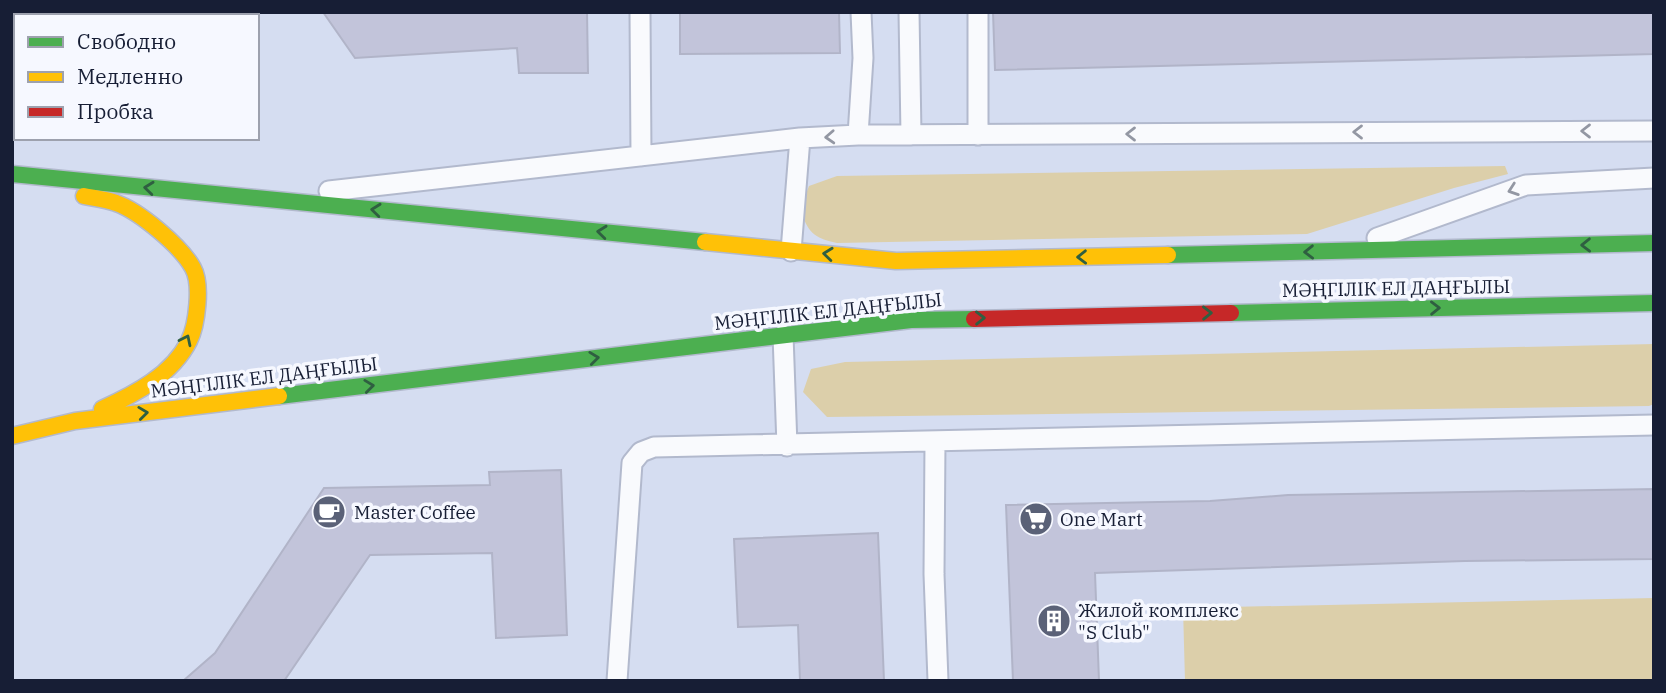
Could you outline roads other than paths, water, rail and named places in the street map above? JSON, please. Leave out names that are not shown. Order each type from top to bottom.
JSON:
[{"type":"main road","name":"МӘҢГІЛІК ЕЛ ДАҢҒЫЛЫ","points":[[12,174],[896,261],[1654,243]]},
{"type":"main road","points":[[12,180],[117,204],[149,223],[175,246],[194,269],[198,307],[189,341],[169,368],[143,390],[75,421]]},
{"type":"main road","name":"МӘҢГІЛІК ЕЛ ДАҢҒЫЛЫ","points":[[12,436],[75,421],[911,320],[1654,303]]},
{"type":"lane","points":[[640,12],[640,156]]},
{"type":"lane","points":[[858,135],[863,58],[861,12]]},
{"type":"lane","points":[[909,12],[911,135]]},
{"type":"lane","points":[[978,12],[978,135]]},
{"type":"lane","points":[[262,199],[800,138],[858,135],[1654,131]]},
{"type":"lane","points":[[791,251],[800,138]]},
{"type":"lane","points":[[1339,251],[1525,185],[1654,178]]},
{"type":"lane","points":[[783,335],[787,446]]},
{"type":"lane","points":[[617,681],[632,463],[641,452],[654,447],[1654,425]]},
{"type":"lane","points":[[935,442],[937,681]]},
{"type":"place","name":"Master Coffee","points":[[329,512]]},
{"type":"place","name":"One Mart","points":[[1036,519]]},
{"type":"place","name":"Жилой комплекс \"S Club\"","points":[[1054,621]]}]
